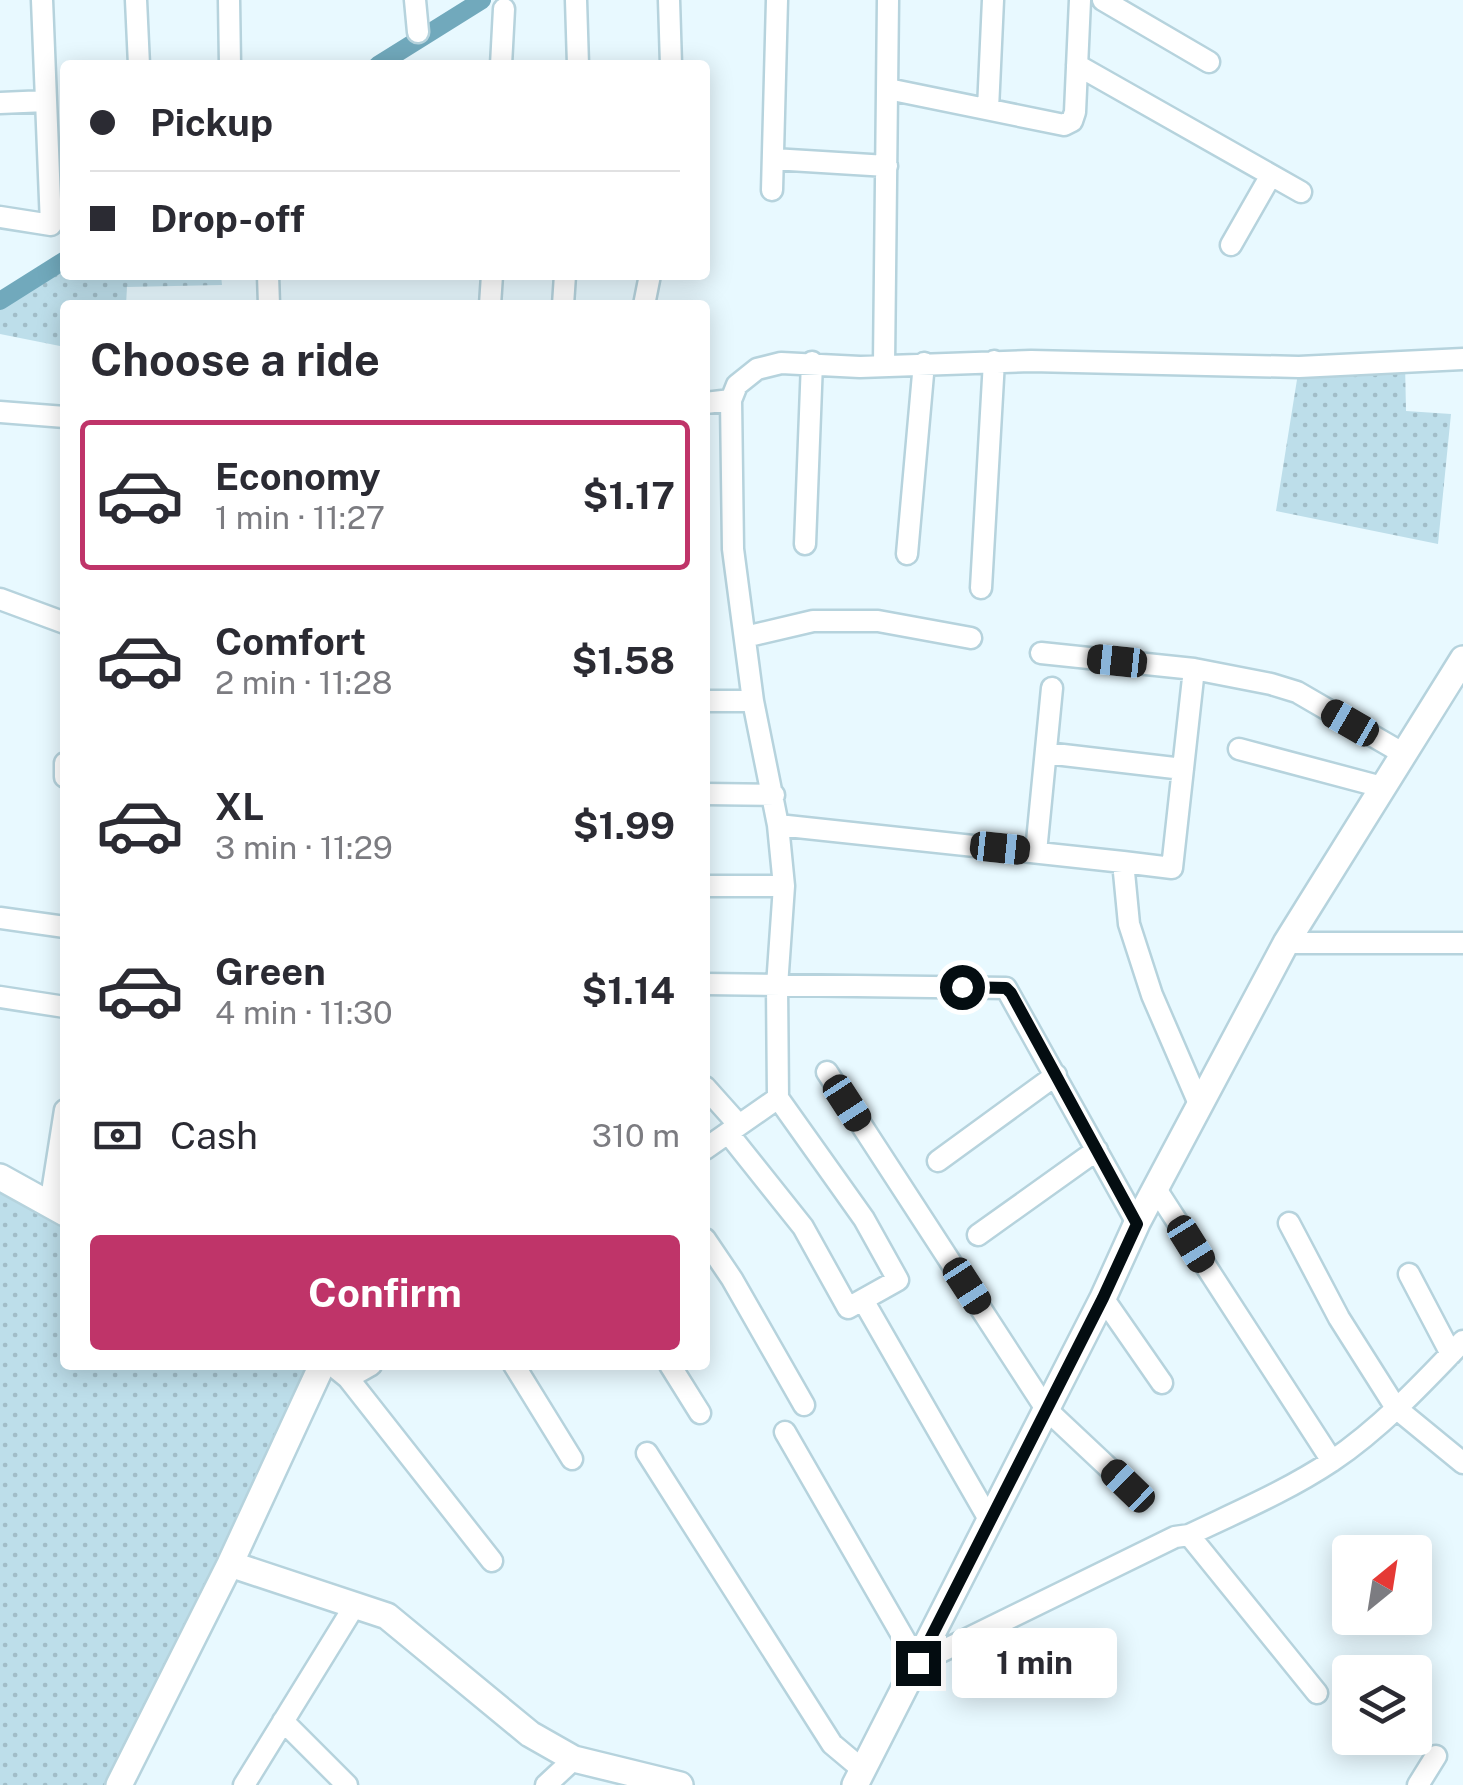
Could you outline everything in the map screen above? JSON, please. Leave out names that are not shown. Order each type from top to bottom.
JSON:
[{"type":"street","points":[[0,217],[51,225],[42,0]]},
{"type":"street","points":[[136,0],[138,60]]},
{"type":"street","points":[[229,0],[230,60]]},
{"type":"street","points":[[414,0],[418,32]]},
{"type":"street","points":[[576,0],[578,60]]},
{"type":"street","points":[[669,0],[670,60]]},
{"type":"street","points":[[772,190],[778,0]]},
{"type":"street","points":[[884,364],[888,0]]},
{"type":"street","points":[[988,110],[993,0]]},
{"type":"street","points":[[888,89],[1064,125],[1072,121],[1076,112],[1080,0]]},
{"type":"street","points":[[1104,0],[1209,62]]},
{"type":"street","points":[[501,60],[504,8]]},
{"type":"street","points":[[1077,65],[1301,192]]},
{"type":"street","points":[[0,103],[46,100]]},
{"type":"street","points":[[773,159],[886,166]]},
{"type":"street","points":[[1232,245],[1271,175]]},
{"type":"street","points":[[710,1095],[803,1227],[848,1308],[898,1280],[864,1219],[778,1098],[777,986],[784,886],[774,795],[753,700],[733,548],[731,400],[737,386],[757,369],[781,363],[860,367],[994,362],[1299,367],[1463,359]]},
{"type":"street","points":[[805,544],[812,362]]},
{"type":"street","points":[[980,588],[994,362]]},
{"type":"street","points":[[907,554],[924,363]]},
{"type":"street","points":[[710,402],[731,400]]},
{"type":"street","points":[[0,412],[60,416]]},
{"type":"street","points":[[0,599],[60,620]]},
{"type":"street","points":[[745,637],[813,621],[878,621],[971,638]]},
{"type":"street","points":[[1041,653],[1194,669],[1297,692],[1404,754]]},
{"type":"street","points":[[647,1452],[832,1744],[859,1778],[1137,1224],[1286,942],[1463,659]]},
{"type":"street","points":[[778,825],[1172,868],[1194,669]]},
{"type":"street","points":[[1036,852],[1052,688]]},
{"type":"street","points":[[710,702],[753,700]]},
{"type":"street","points":[[1240,749],[1382,788]]},
{"type":"street","points":[[1046,753],[1182,769]]},
{"type":"street","points":[[710,794],[774,795]]},
{"type":"street","points":[[1123,862],[1129,924],[1152,996],[1200,1106]]},
{"type":"street","points":[[710,886],[784,886]]},
{"type":"street","points":[[0,918],[60,926]]},
{"type":"street","points":[[1286,942],[1463,943]]},
{"type":"street","points":[[710,984],[1006,988],[1137,1224]]},
{"type":"street","points":[[0,997],[60,1006]]},
{"type":"street","points":[[827,1072],[1046,1409],[1128,1486]]},
{"type":"street","points":[[938,1161],[1056,1075]]},
{"type":"street","points":[[710,1146],[778,1098]]},
{"type":"street","points":[[978,1235],[1097,1150]]},
{"type":"street","points":[[0,1177],[58,1209],[60,1181]]},
{"type":"street","points":[[1156,1190],[1332,1461]]},
{"type":"street","points":[[1289,1223],[1340,1318],[1396,1408],[1463,1463]]},
{"type":"street","points":[[710,1246],[804,1405]]},
{"type":"street","points":[[918,1663],[1279,1492],[1332,1461],[1396,1408],[1457,1347],[1408,1274]]},
{"type":"street","points":[[1103,1298],[1162,1382]]},
{"type":"street","points":[[864,1300],[990,1521]]},
{"type":"street","points":[[119,1785],[230,1564],[320,1370]]},
{"type":"street","points":[[517,1370],[572,1459]]},
{"type":"street","points":[[673,1370],[700,1413]]},
{"type":"street","points":[[340,1371],[492,1561]]},
{"type":"street","points":[[785,1432],[918,1663]]},
{"type":"street","points":[[1188,1535],[1318,1692]]},
{"type":"street","points":[[230,1564],[387,1616],[530,1734],[574,1759],[680,1785]]},
{"type":"street","points":[[244,1785],[355,1605]]},
{"type":"street","points":[[284,1720],[338,1782]]},
{"type":"street","points":[[1418,1785],[1436,1756]]},
{"type":"street","points":[[546,1785],[574,1759]]},
{"type":"shaded area","points":[[60,263],[60,280],[222,280],[222,285],[127,287],[126,300],[60,300],[60,346],[0,334],[0,301]]},
{"type":"shaded area","points":[[1405,362],[1406,411],[1451,414],[1438,544],[1276,511],[1299,367]]},
{"type":"shaded area","points":[[0,1184],[60,1216],[60,1370],[316,1370],[126,1785],[0,1785]]},
{"type":"waterway","points":[[386,60],[482,0]]},
{"type":"waterway","points":[[0,301],[60,263]]},
{"type":"route","points":[[918,1663],[1137,1224],[1011,993],[1006,988],[962,987]]}]
